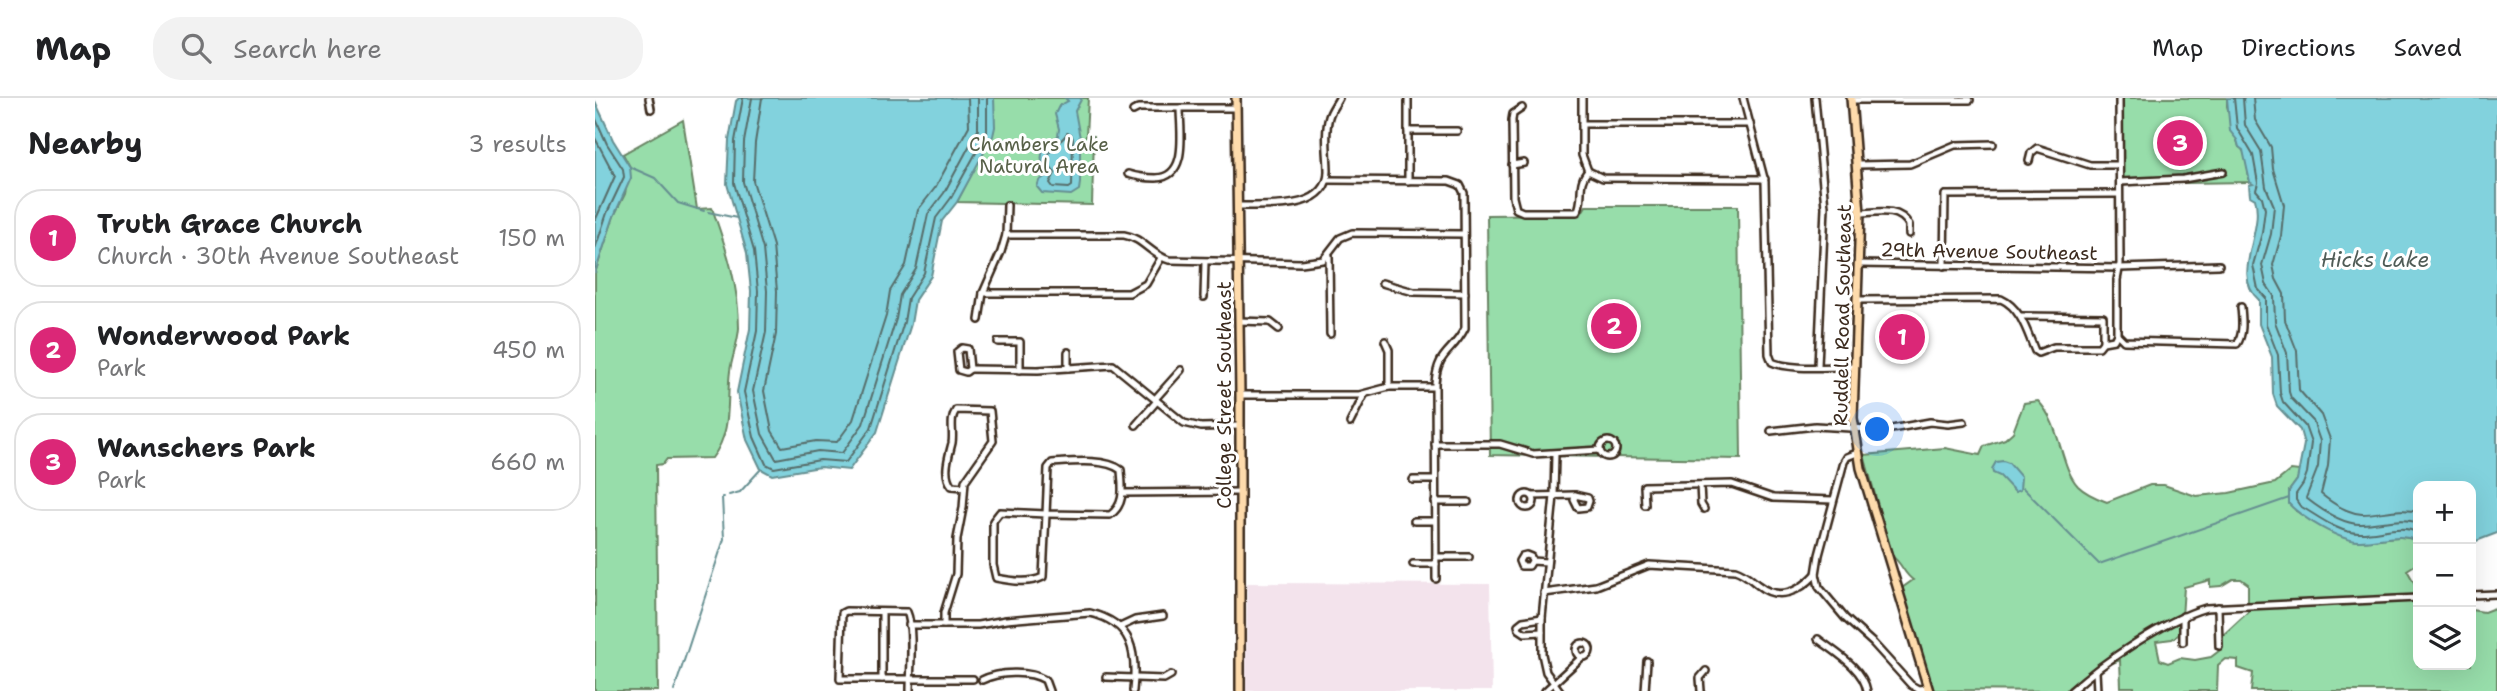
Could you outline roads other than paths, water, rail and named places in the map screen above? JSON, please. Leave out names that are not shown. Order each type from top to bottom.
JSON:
[{"type":"main road","name":"College Street Southeast","points":[[1236,98],[1240,691]]},
{"type":"main road","name":"Ruddell Road Southeast","points":[[1851,99],[1860,213],[1854,429],[1857,453],[1928,690]]},
{"type":"street","points":[[649,98],[651,109]]},
{"type":"street","points":[[1238,205],[1283,205],[1317,196],[1323,190],[1327,180],[1328,120],[1339,98]]},
{"type":"street","points":[[1408,98],[1408,181]]},
{"type":"street","points":[[1582,98],[1583,155],[1588,171],[1603,178],[1765,179]]},
{"type":"street","points":[[1743,98],[1765,179],[1769,354],[1772,362],[1779,365],[1855,367]]},
{"type":"street","points":[[1815,98],[1825,207],[1818,366]]},
{"type":"street","points":[[2103,342],[2114,340],[2117,334],[2117,280],[2120,268],[2119,98]]},
{"type":"street","points":[[1851,99],[1970,100]]},
{"type":"street","points":[[1133,111],[1139,108],[1236,108]]},
{"type":"street","points":[[1128,174],[1140,178],[1163,178],[1172,173],[1180,159],[1180,108]]},
{"type":"street","points":[[1522,108],[1513,114],[1515,209],[1523,212],[1574,213],[1580,207],[1582,180],[1588,171]]},
{"type":"street","points":[[1582,124],[1750,124]]},
{"type":"street","points":[[1408,131],[1457,131]]},
{"type":"street","points":[[1858,165],[1910,164],[1955,145],[1993,144]]},
{"type":"street","points":[[2029,161],[2034,150],[2041,148],[2090,165],[2119,165]]},
{"type":"street","points":[[1513,165],[1524,163]]},
{"type":"street","points":[[2120,182],[2183,179],[2223,172]]},
{"type":"street","points":[[1327,180],[1449,181],[1460,185],[1464,193],[1465,328],[1456,343],[1438,362],[1434,387],[1436,579]]},
{"type":"street","points":[[1944,266],[1945,195],[2119,194]]},
{"type":"street","points":[[979,320],[983,293],[1006,235],[1007,205]]},
{"type":"street","points":[[1860,213],[1901,214],[1909,225],[1909,234]]},
{"type":"street","points":[[1006,235],[1142,236],[1161,258],[1181,262],[1313,262],[1323,260],[1340,238],[1352,233],[1464,234]]},
{"type":"street","points":[[1329,255],[1330,334]]},
{"type":"street","points":[[983,293],[1124,293],[1143,287],[1161,258]]},
{"type":"street","points":[[1204,297],[1205,262]]},
{"type":"street","name":"29th Avenue Southeast","points":[[1858,264],[2120,268],[2219,265]]},
{"type":"street","points":[[1382,283],[1414,292],[1465,293]]},
{"type":"street","points":[[1143,287],[1148,294]]},
{"type":"street","points":[[1857,300],[1996,299],[2009,303],[2020,316],[2038,353],[2050,347],[2099,347],[2103,342],[2103,317],[2020,316]]},
{"type":"street","points":[[2117,334],[2124,341],[2237,344],[2243,321],[2241,307]]},
{"type":"street","points":[[1239,321],[1270,322],[1279,329]]},
{"type":"street","points":[[1385,341],[1389,350],[1389,387]]},
{"type":"street","points":[[998,342],[1020,342],[1020,370]]},
{"type":"street","points":[[1068,352],[1068,368]]},
{"type":"street","points":[[970,369],[1020,370],[1113,365],[1125,372],[1175,417],[1192,425],[1240,426]]},
{"type":"street","points":[[1136,425],[1181,370]]},
{"type":"street","points":[[1240,395],[1365,394],[1389,387],[1434,387]]},
{"type":"street","points":[[1350,423],[1355,408],[1365,394]]},
{"type":"street","points":[[944,625],[944,613],[956,573],[957,538],[964,508],[965,481],[993,441],[991,411],[956,410],[953,414],[952,443],[947,461],[948,480],[952,486],[964,488]]},
{"type":"street","points":[[1770,431],[1815,426],[1886,430],[1930,422],[1964,422]]},
{"type":"street","points":[[1435,444],[1494,443],[1524,453],[1556,454],[1600,450]]},
{"type":"street","points":[[1857,453],[1846,459],[1833,500],[1816,574],[1819,587],[1845,618],[1873,643],[1911,685],[1928,690]]},
{"type":"street","points":[[1556,454],[1555,496],[1542,618],[1542,661],[1553,684],[1560,691]]},
{"type":"street","points":[[1046,514],[1000,512],[995,516],[993,565],[996,578],[1024,581],[1043,577],[1046,514],[1048,468],[1052,463],[1099,463],[1117,466],[1121,470],[1121,502],[1117,510],[1110,515],[1046,514]]},
{"type":"street","points":[[1413,480],[1435,480]]},
{"type":"street","points":[[1700,485],[1701,504],[1704,509]]},
{"type":"street","points":[[1645,505],[1644,486],[1736,485],[1773,498],[1833,500]]},
{"type":"street","points":[[1122,493],[1240,492]]},
{"type":"street","points":[[1532,496],[1575,495]]},
{"type":"street","points":[[1435,502],[1468,502]]},
{"type":"street","points":[[1414,521],[1435,521]]},
{"type":"street","points":[[1413,564],[1469,557]]},
{"type":"street","points":[[1532,561],[1547,562]]},
{"type":"street","points":[[1544,593],[1596,586],[1649,565],[1735,570],[1742,572],[1767,591],[1785,594],[1796,591],[1816,574]]},
{"type":"street","points":[[2476,595],[2497,594]]},
{"type":"street","points":[[2071,691],[2133,646],[2183,616],[2206,608],[2413,598]]},
{"type":"street","points":[[2218,607],[2219,646]]},
{"type":"street","points":[[910,691],[910,679],[909,625],[907,612],[846,611],[842,614],[840,678],[882,679],[910,679],[973,679]]},
{"type":"street","points":[[882,611],[882,679]]},
{"type":"street","points":[[909,625],[978,625],[1090,613],[1102,616],[1120,627],[1129,639],[1133,651],[1133,691]]},
{"type":"street","points":[[1120,627],[1135,620],[1163,616]]},
{"type":"street","points":[[2183,616],[2183,642]]},
{"type":"street","points":[[1542,618],[1523,621],[1518,625],[1525,633],[1542,632]]},
{"type":"street","points":[[1818,639],[1860,673],[1867,691]]},
{"type":"street","points":[[1545,691],[1582,657]]},
{"type":"street","points":[[1645,691],[1647,661]]},
{"type":"street","points":[[1701,691],[1700,678],[1706,671]]},
{"type":"street","points":[[2096,671],[2097,691]]},
{"type":"street","points":[[1045,680],[1050,673]]},
{"type":"street","points":[[982,680],[994,675],[1030,674],[1045,680],[1049,691]]},
{"type":"street","points":[[1106,677],[1164,679],[1171,675]]},
{"type":"water","points":[[739,98],[994,98],[993,136],[957,202],[942,221],[931,276],[915,300],[911,324],[877,432],[849,470],[820,467],[772,475],[761,469],[747,440],[737,392],[750,329],[751,291],[747,253],[727,184],[729,140],[736,101]]},
{"type":"water","points":[[1065,98],[1082,98],[1075,111],[1080,138],[1079,190],[1071,195],[1042,193],[1037,187],[1039,181],[1048,174],[1042,163],[1042,153],[1047,144],[1058,136],[1055,114],[1059,106],[1068,101]]},
{"type":"water","name":"Hicks Lake","points":[[2227,98],[2497,98],[2497,533],[2476,541],[2476,481],[2413,481],[2413,540],[2404,537],[2350,540],[2321,527],[2289,504],[2289,491],[2297,480],[2304,444],[2300,430],[2277,406],[2273,394],[2272,357],[2259,324],[2259,300],[2251,290],[2248,278],[2257,212],[2255,199],[2250,196],[2249,185],[2253,184],[2250,182],[2243,150],[2230,131]]},
{"type":"water","points":[[595,101],[613,140],[630,167],[631,178],[614,216],[595,273]]},
{"type":"water","points":[[1996,462],[2009,463],[2021,477],[2020,490],[2015,492],[2000,476],[1993,473]]},
{"type":"waterway","points":[[630,167],[655,178],[678,203],[704,211]]},
{"type":"waterway","points":[[708,212],[737,218]]},
{"type":"waterway","points":[[729,495],[740,492],[761,469]]},
{"type":"waterway","points":[[2023,488],[2099,564],[2289,498]]},
{"type":"waterway","points":[[674,691],[724,539],[724,497]]},
{"type":"place","name":"Wanschers Park","points":[[2180,143]]},
{"type":"place","name":"Wonderwood Park","points":[[1614,326]]},
{"type":"place","name":"Truth Grace Church","points":[[1902,337]]},
{"type":"park label","name":"Chambers Lake Natural Area","points":[[1039,155]]}]
